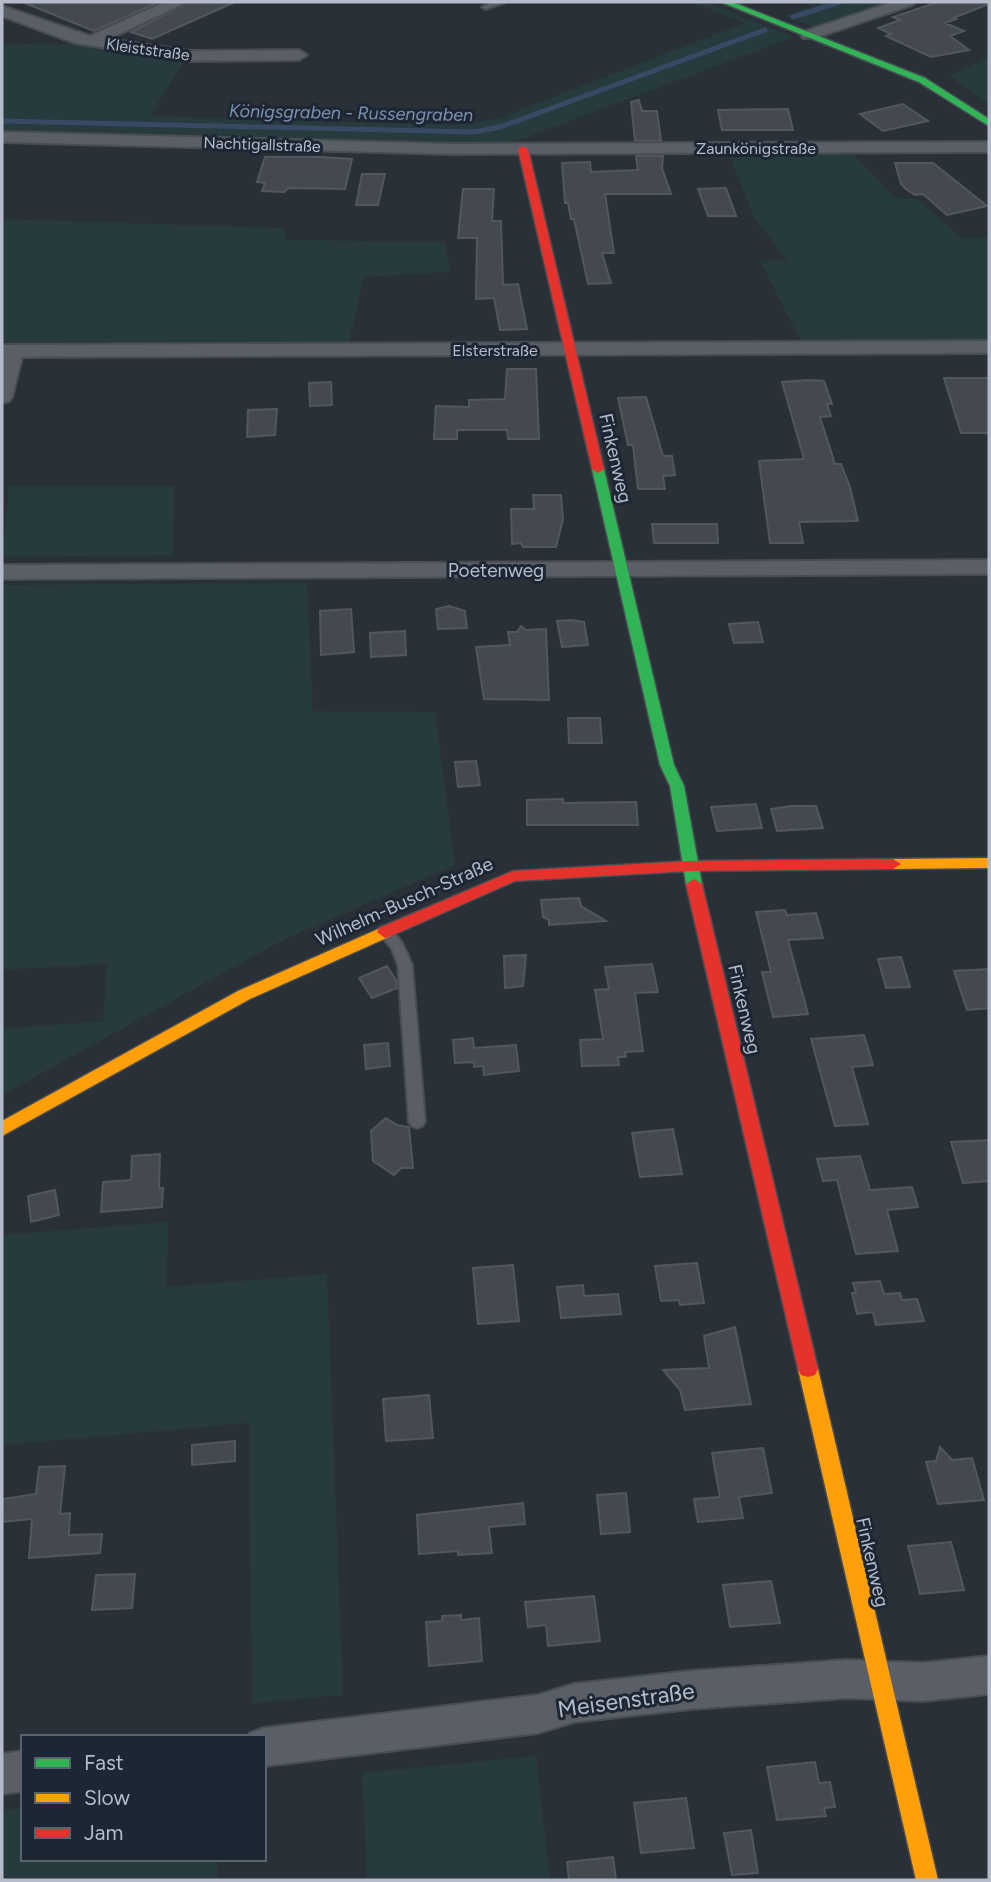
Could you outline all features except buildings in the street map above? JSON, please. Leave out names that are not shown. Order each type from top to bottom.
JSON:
[{"type":"street","points":[[92,41],[151,12],[179,2]]},
{"type":"street","points":[[725,2],[922,80],[989,123]]},
{"type":"street","points":[[809,35],[907,2]]},
{"type":"street","name":"Kleiststraße","points":[[2,11],[62,34],[188,56],[299,55]]},
{"type":"street","name":"Nachtigallstraße","points":[[2,137],[523,149]]},
{"type":"street","name":"Zaunkönigstraße","points":[[523,149],[989,147]]},
{"type":"street","name":"Finkenweg","points":[[523,149],[667,765],[677,786],[690,866],[927,1880]]},
{"type":"street","name":"Elsterstraße","points":[[8,351],[989,347]]},
{"type":"street","points":[[2,397],[8,351]]},
{"type":"street","name":"Poetenweg","points":[[2,572],[989,567]]},
{"type":"street","name":"Wilhelm-Busch-Straße","points":[[2,1129],[244,995],[513,876],[690,866],[989,863]]},
{"type":"street","name":"Meisenstraße","points":[[266,1747],[538,1714],[574,1703],[690,1689],[878,1679],[923,1682],[989,1675]]},
{"type":"street","points":[[2,1773],[21,1771]]},
{"type":"lane","points":[[486,7],[501,2]]},
{"type":"lane","points":[[385,932],[398,947],[405,965],[417,1122]]},
{"type":"green space","points":[[692,2],[705,2],[793,37],[503,146],[2,135],[2,45],[90,45],[187,57],[150,116],[458,125],[499,118],[745,23]]},
{"type":"green space","points":[[826,2],[898,2],[818,28],[784,16]]},
{"type":"green space","points":[[989,57],[989,104],[949,76]]},
{"type":"green space","points":[[727,149],[849,149],[894,197],[917,199],[962,238],[989,237],[989,344],[804,347],[760,261],[787,260],[754,217]]},
{"type":"green space","points":[[2,219],[283,228],[286,240],[445,242],[450,272],[364,277],[348,347],[2,346]]},
{"type":"green space","points":[[9,486],[174,486],[173,555],[2,557]]},
{"type":"green space","points":[[307,583],[313,711],[435,712],[455,865],[281,941],[2,1095],[2,1029],[103,1021],[107,964],[2,970],[2,585]]},
{"type":"green space","points":[[168,1222],[167,1287],[327,1274],[343,1695],[252,1703],[249,1423],[2,1445],[2,1235]]},
{"type":"green space","points":[[536,1756],[550,1880],[367,1880],[362,1773]]},
{"type":"green space","points":[[21,1808],[21,1861],[217,1861],[217,1880],[2,1880],[2,1810]]},
{"type":"waterway","name":"Königsgraben - Russengraben","points":[[793,17],[840,2]]},
{"type":"waterway","name":"Königsgraben - Russengraben","points":[[2,121],[474,132],[500,127],[765,30]]},
{"type":"traffic: fast","points":[[725,2],[922,80],[989,123]]},
{"type":"traffic: fast","points":[[598,469],[667,765],[677,786],[694,884]]},
{"type":"traffic: slow","points":[[893,864],[989,863]]},
{"type":"traffic: slow","points":[[2,1129],[244,995],[385,932]]},
{"type":"traffic: slow","points":[[808,1369],[927,1880]]},
{"type":"traffic: jam","points":[[523,149],[598,469]]},
{"type":"traffic: jam","points":[[385,932],[513,876],[690,866],[893,864]]},
{"type":"traffic: jam","points":[[694,884],[808,1369]]}]
